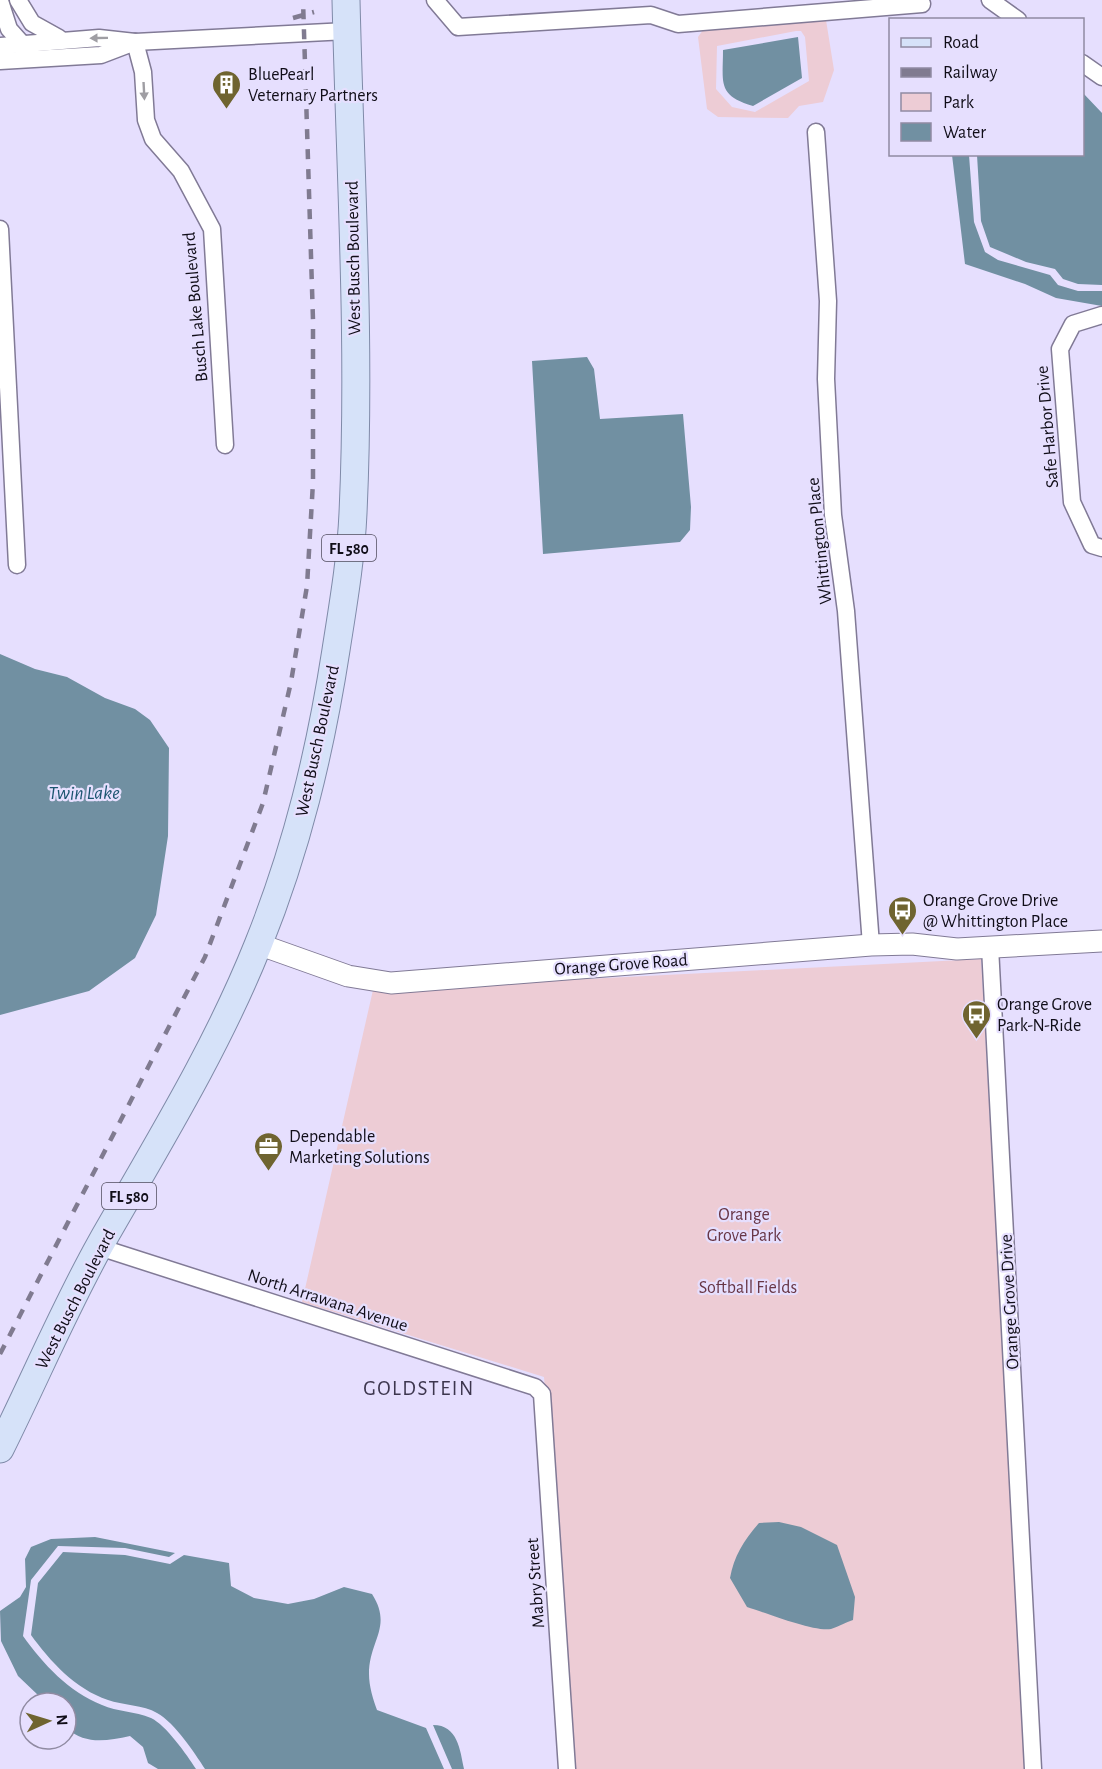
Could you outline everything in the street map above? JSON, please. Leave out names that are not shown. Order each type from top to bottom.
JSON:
[{"type":"main road","name":"West Busch Boulevard","points":[[0,1449],[99,1247],[187,1096],[228,1015],[258,944],[291,854],[314,775],[345,596],[353,514],[355,271],[346,0]]},
{"type":"street","points":[[0,0],[9,29],[19,43],[39,59]]},
{"type":"street","points":[[18,0],[32,23],[63,40]]},
{"type":"street","points":[[435,0],[458,27],[651,15],[678,24],[922,4]]},
{"type":"street","points":[[990,0],[1015,18]]},
{"type":"street","points":[[0,46],[99,38],[135,42],[347,31]]},
{"type":"street","points":[[0,61],[101,55],[135,42]]},
{"type":"street","name":"Busch Lake Boulevard","points":[[135,42],[143,72],[146,120],[153,140],[182,171],[212,229],[225,445]]},
{"type":"street","points":[[1084,64],[1102,77]]},
{"type":"street","name":"Whittington Place","points":[[816,132],[828,301],[826,379],[833,515],[846,611],[870,945]]},
{"type":"street","points":[[0,229],[17,565]]},
{"type":"street","name":"Safe Harbor Drive","points":[[1102,315],[1073,324],[1060,349],[1072,502],[1092,545],[1102,548]]},
{"type":"street","points":[[990,947],[1102,941]]},
{"type":"street","name":"Orange Grove Road","points":[[258,944],[348,976],[391,983],[870,945],[912,944],[957,949],[990,947]]},
{"type":"street","name":"Orange Grove Drive","points":[[990,947],[1033,1769]]},
{"type":"street","name":"North Arrawana Avenue","points":[[99,1247],[535,1387],[542,1394]]},
{"type":"street","name":"Mabry Street","points":[[542,1394],[567,1769]]},
{"type":"green space","points":[[826,20],[834,70],[823,102],[799,106],[788,118],[718,117],[707,109],[698,37],[703,30]],"holes":[[[801,31],[805,37],[809,81],[755,112],[732,107],[716,89],[717,46]]]},
{"type":"green space","name":"Orange Grove Park","points":[[981,959],[1026,1769],[573,1769],[544,1377],[302,1302],[373,990]]},
{"type":"water","points":[[798,37],[802,78],[753,106],[741,102],[728,92],[723,79],[723,50]]},
{"type":"water","points":[[1084,94],[1102,113],[1102,285],[1078,284],[1063,279],[1055,269],[1026,262],[990,247],[981,221],[977,156],[1084,156]]},
{"type":"water","points":[[952,156],[969,156],[974,222],[985,252],[998,260],[1050,275],[1058,285],[1078,291],[1102,291],[1102,306],[1056,298],[1025,284],[965,264]]},
{"type":"water","points":[[587,357],[594,369],[600,419],[683,414],[691,507],[690,530],[680,542],[543,554],[532,361]]},
{"type":"water","name":"Twin Lake","points":[[0,654],[35,669],[67,677],[105,698],[135,709],[150,720],[169,748],[168,836],[156,915],[135,958],[89,991],[0,1015]]},
{"type":"water","points":[[779,1522],[801,1527],[837,1545],[855,1597],[853,1620],[831,1629],[814,1628],[747,1607],[730,1578],[737,1555],[759,1523]]},
{"type":"water","points":[[95,1537],[175,1553],[169,1557],[125,1548],[58,1546],[31,1580],[23,1636],[48,1667],[77,1691],[34,1691],[18,1676],[1,1641],[0,1611],[20,1597],[26,1587],[25,1559],[31,1547],[51,1539]]},
{"type":"water","points":[[63,1552],[125,1555],[170,1564],[184,1555],[229,1563],[231,1586],[254,1598],[288,1604],[314,1599],[344,1587],[372,1594],[380,1616],[369,1674],[377,1710],[426,1728],[444,1769],[205,1769],[184,1738],[164,1718],[152,1710],[108,1700],[85,1689],[46,1655],[31,1635],[38,1583]]},
{"type":"water","points":[[78,1692],[108,1707],[151,1718],[176,1741],[196,1769],[158,1769],[148,1763],[143,1747],[130,1736],[97,1740],[78,1735]]},
{"type":"water","points":[[433,1725],[448,1729],[453,1734],[459,1747],[464,1769],[452,1769]]},
{"type":"railway","points":[[0,1354],[205,957],[263,803],[291,682],[307,586],[313,482],[313,320],[303,0]]},
{"type":"railway","points":[[293,18],[314,12]]},
{"type":"place","name":"BluePearl Veternary Partners","points":[[227,110]]},
{"type":"place","name":"Orange Grove Drive @ Whittington Place","points":[[902,936]]},
{"type":"place","name":"Orange Grove Park-N-Ride","points":[[976,1040]]},
{"type":"place","name":"Dependable Marketing Solutions","points":[[268,1172]]},
{"type":"district","name":"GOLDSTEIN","points":[[419,1388]]},
{"type":"park label","name":"Softball Fields","points":[[748,1287]]}]
